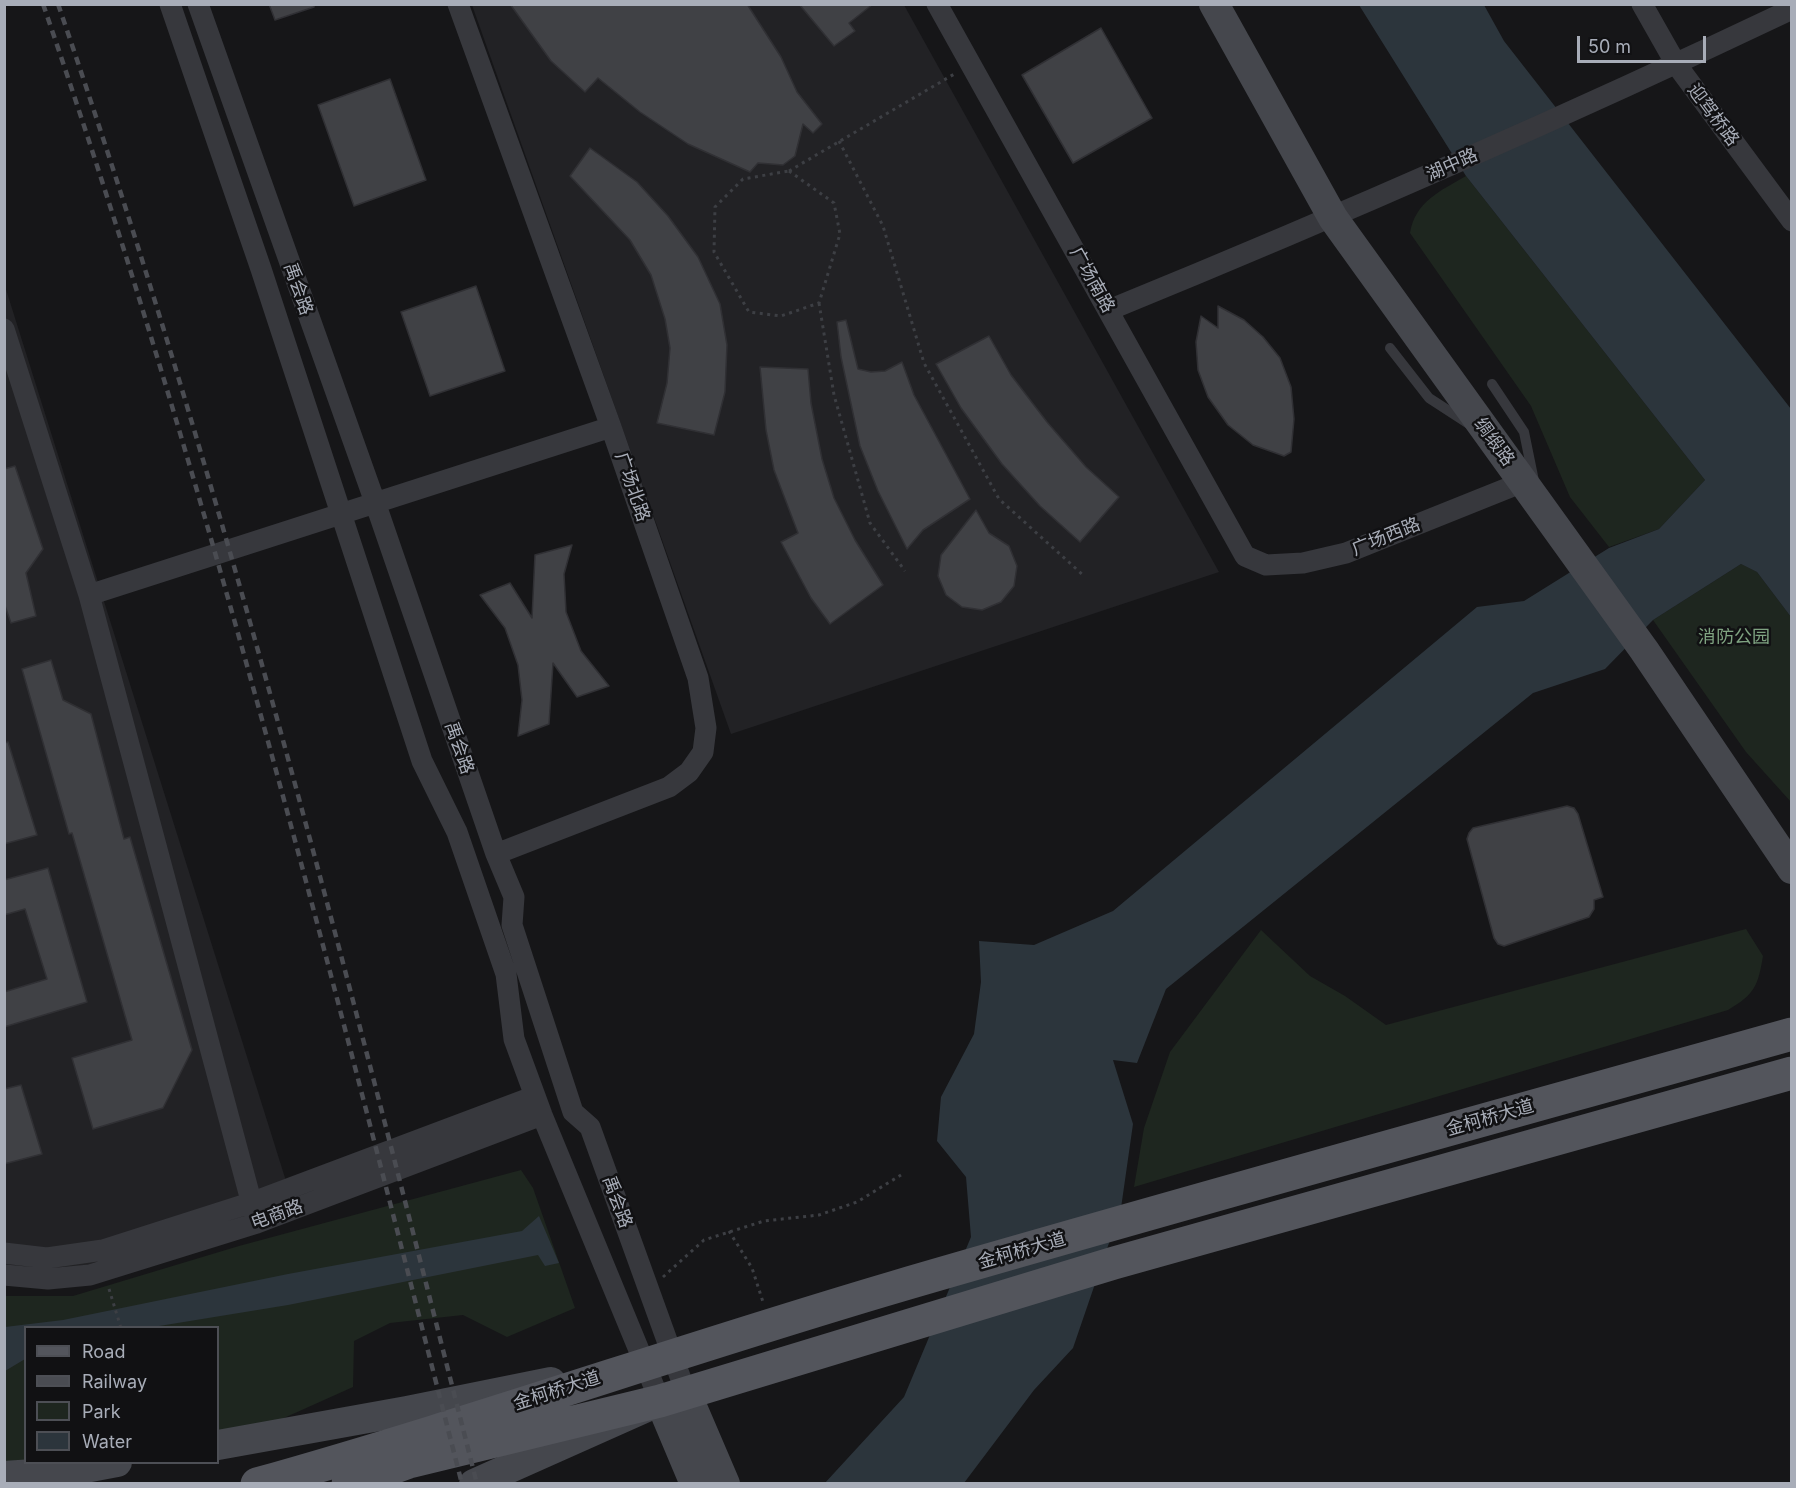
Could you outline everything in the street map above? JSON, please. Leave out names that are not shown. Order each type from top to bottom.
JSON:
[{"type":"main road","name":"金柯桥大道","points":[[257,1484],[342,1460],[658,1358],[893,1288],[1791,1034]]},
{"type":"main road","name":"金柯桥大道","points":[[348,1484],[409,1462],[673,1397],[1114,1263],[1791,1073]]},
{"type":"street","name":"禹会路","points":[[170,4],[261,269],[422,761],[457,832],[506,974],[513,1039],[538,1106],[658,1358],[673,1397],[695,1484]]},
{"type":"street","name":"禹会路","points":[[198,4],[376,505],[496,854],[514,897],[512,925],[573,1112],[590,1127],[649,1292],[658,1358]]},
{"type":"street","name":"广场北路","points":[[458,4],[611,427],[698,678],[706,728],[703,752],[689,772],[669,787],[496,854]]},
{"type":"street","name":"广场南路","points":[[937,4],[1245,556]]},
{"type":"street","name":"绸缎路","points":[[1214,4],[1333,218],[1644,650],[1791,869]]},
{"type":"street","name":"迎驾桥路","points":[[1642,4],[1676,64],[1791,220]]},
{"type":"street","name":"湖中路","points":[[1109,310],[1333,218],[1589,104],[1791,9]]},
{"type":"street","points":[[4,329],[89,596],[257,1223]]},
{"type":"street","points":[[89,596],[340,513],[376,505],[611,427]]},
{"type":"street","name":"广场西路","points":[[1245,556],[1266,565],[1303,563],[1346,553],[1531,494]]},
{"type":"street","name":"电商路","points":[[4,1253],[47,1258],[103,1250],[538,1106]]},
{"type":"street","name":"电商路","points":[[4,1275],[48,1280],[90,1275],[257,1223],[538,1106]]},
{"type":"street","points":[[219,1445],[407,1412],[658,1358]]},
{"type":"street","name":"禹会路","points":[[673,1397],[725,1484]]},
{"type":"street","points":[[474,1484],[673,1397]]},
{"type":"street","points":[[4,1476],[64,1472],[106,1464]]},
{"type":"lane","points":[[1390,348],[1429,398],[1491,437]]},
{"type":"lane","points":[[1492,384],[1524,432],[1531,494]]},
{"type":"path","points":[[819,303],[781,316],[749,312],[714,252],[715,207],[743,179],[789,171],[970,64]]},
{"type":"path","points":[[839,141],[883,226],[924,363],[999,499],[1083,575]]},
{"type":"path","points":[[789,171],[834,203],[840,234],[819,303],[834,395],[870,523],[905,571]]},
{"type":"path","points":[[649,1292],[704,1240],[764,1221],[819,1215],[857,1202],[901,1175]]},
{"type":"path","points":[[729,1231],[752,1268],[770,1325]]},
{"type":"path","points":[[111,1296],[120,1326]]},
{"type":"shaded area","points":[[472,5],[904,5],[1219,572],[731,734]]},
{"type":"shaded area","points":[[4,283],[297,1216],[49,1281],[4,1274]]},
{"type":"green space","points":[[1466,176],[1705,480],[1659,529],[1609,547],[1570,497],[1531,406],[1410,233],[1417,213],[1423,205],[1438,192]]},
{"type":"green space","name":"消防公园","points":[[1741,564],[1757,572],[1791,617],[1791,802],[1746,752],[1653,620]]},
{"type":"green space","points":[[1746,929],[1763,956],[1761,966],[1757,982],[1750,994],[1728,1010],[1134,1187],[1144,1128],[1170,1052],[1261,930],[1310,976],[1345,996],[1386,1025]]},
{"type":"green space","points":[[521,1170],[533,1188],[575,1308],[507,1337],[463,1315],[390,1323],[354,1341],[353,1387],[275,1422],[219,1433],[219,1326],[24,1326],[24,1460],[5,1462],[5,1296],[73,1296],[239,1246]]},
{"type":"water","points":[[1359,5],[1484,5],[1504,41],[1791,409],[1791,617],[1757,572],[1741,564],[1653,620],[1605,669],[1533,693],[1166,989],[1137,1063],[1113,1060],[1133,1124],[1121,1208],[1073,1348],[1034,1390],[964,1483],[824,1484],[904,1397],[971,1237],[966,1177],[937,1141],[941,1097],[974,1034],[981,982],[979,941],[1034,945],[1113,911],[1477,607],[1524,601],[1609,548],[1659,529],[1705,480],[1466,176]]},
{"type":"water","points":[[539,1216],[559,1263],[545,1266],[538,1255],[288,1305],[159,1326],[24,1326],[24,1360],[5,1371],[5,1327],[63,1320],[288,1274],[522,1231]]},
{"type":"building","points":[[269,4],[314,4],[314,7],[275,20]]},
{"type":"building","points":[[510,4],[747,4],[781,57],[797,92],[822,124],[813,133],[803,124],[795,156],[783,165],[758,163],[750,172],[688,144],[640,112],[598,78],[585,92],[551,61]]},
{"type":"building","points":[[799,4],[873,4],[849,23],[855,31],[834,46]]},
{"type":"building","points":[[1101,28],[1152,118],[1073,163],[1022,75]]},
{"type":"building","points":[[390,79],[426,180],[354,206],[318,105]]},
{"type":"building","points":[[590,148],[637,182],[668,216],[698,257],[720,304],[727,345],[725,392],[714,435],[657,423],[667,383],[670,348],[665,319],[651,275],[630,240],[570,176]]},
{"type":"building","points":[[476,286],[505,371],[430,396],[401,312]]},
{"type":"building","points":[[1218,306],[1244,320],[1263,337],[1280,358],[1291,387],[1294,419],[1291,452],[1284,456],[1253,445],[1228,425],[1208,397],[1198,370],[1196,342],[1201,316],[1218,328]]},
{"type":"building","points":[[846,320],[858,369],[871,372],[885,371],[902,362],[914,395],[970,499],[923,530],[907,549],[878,491],[860,446],[841,357],[837,322]]},
{"type":"building","points":[[989,336],[1011,375],[1047,422],[1086,467],[1119,497],[1080,542],[1040,506],[1002,464],[961,408],[936,364]]},
{"type":"building","points":[[760,367],[808,369],[811,403],[822,459],[834,498],[855,540],[883,585],[830,624],[811,598],[781,542],[798,533],[774,470],[766,430]]},
{"type":"building","points":[[15,466],[43,549],[26,573],[36,616],[11,623],[4,603],[4,469]]},
{"type":"building","points":[[976,510],[989,533],[1009,546],[1017,566],[1014,586],[1001,602],[982,610],[962,607],[946,595],[938,576],[941,555]]},
{"type":"building","points":[[572,545],[564,574],[566,612],[581,651],[609,686],[577,697],[553,663],[549,724],[518,736],[522,700],[518,665],[505,628],[480,595],[510,583],[532,618],[535,555]]},
{"type":"building","points":[[51,660],[63,700],[91,714],[124,839],[130,837],[192,1050],[163,1108],[93,1129],[72,1058],[132,1040],[72,833],[69,834],[22,669]]},
{"type":"building","points":[[8,742],[37,835],[4,844],[4,743]]},
{"type":"building","points":[[1567,806],[1574,808],[1578,814],[1603,897],[1594,900],[1594,909],[1589,917],[1504,946],[1498,944],[1494,938],[1467,839],[1469,833],[1473,828]]},
{"type":"building","points":[[48,868],[87,1002],[4,1027],[4,992],[47,979],[25,909],[4,915],[4,880]]},
{"type":"building","points":[[21,1085],[42,1154],[4,1164],[4,1089]]},
{"type":"railway","points":[[43,4],[104,186],[161,370],[268,740],[462,1484]]},
{"type":"railway","points":[[58,4],[119,187],[231,555],[333,925],[477,1484]]}]
